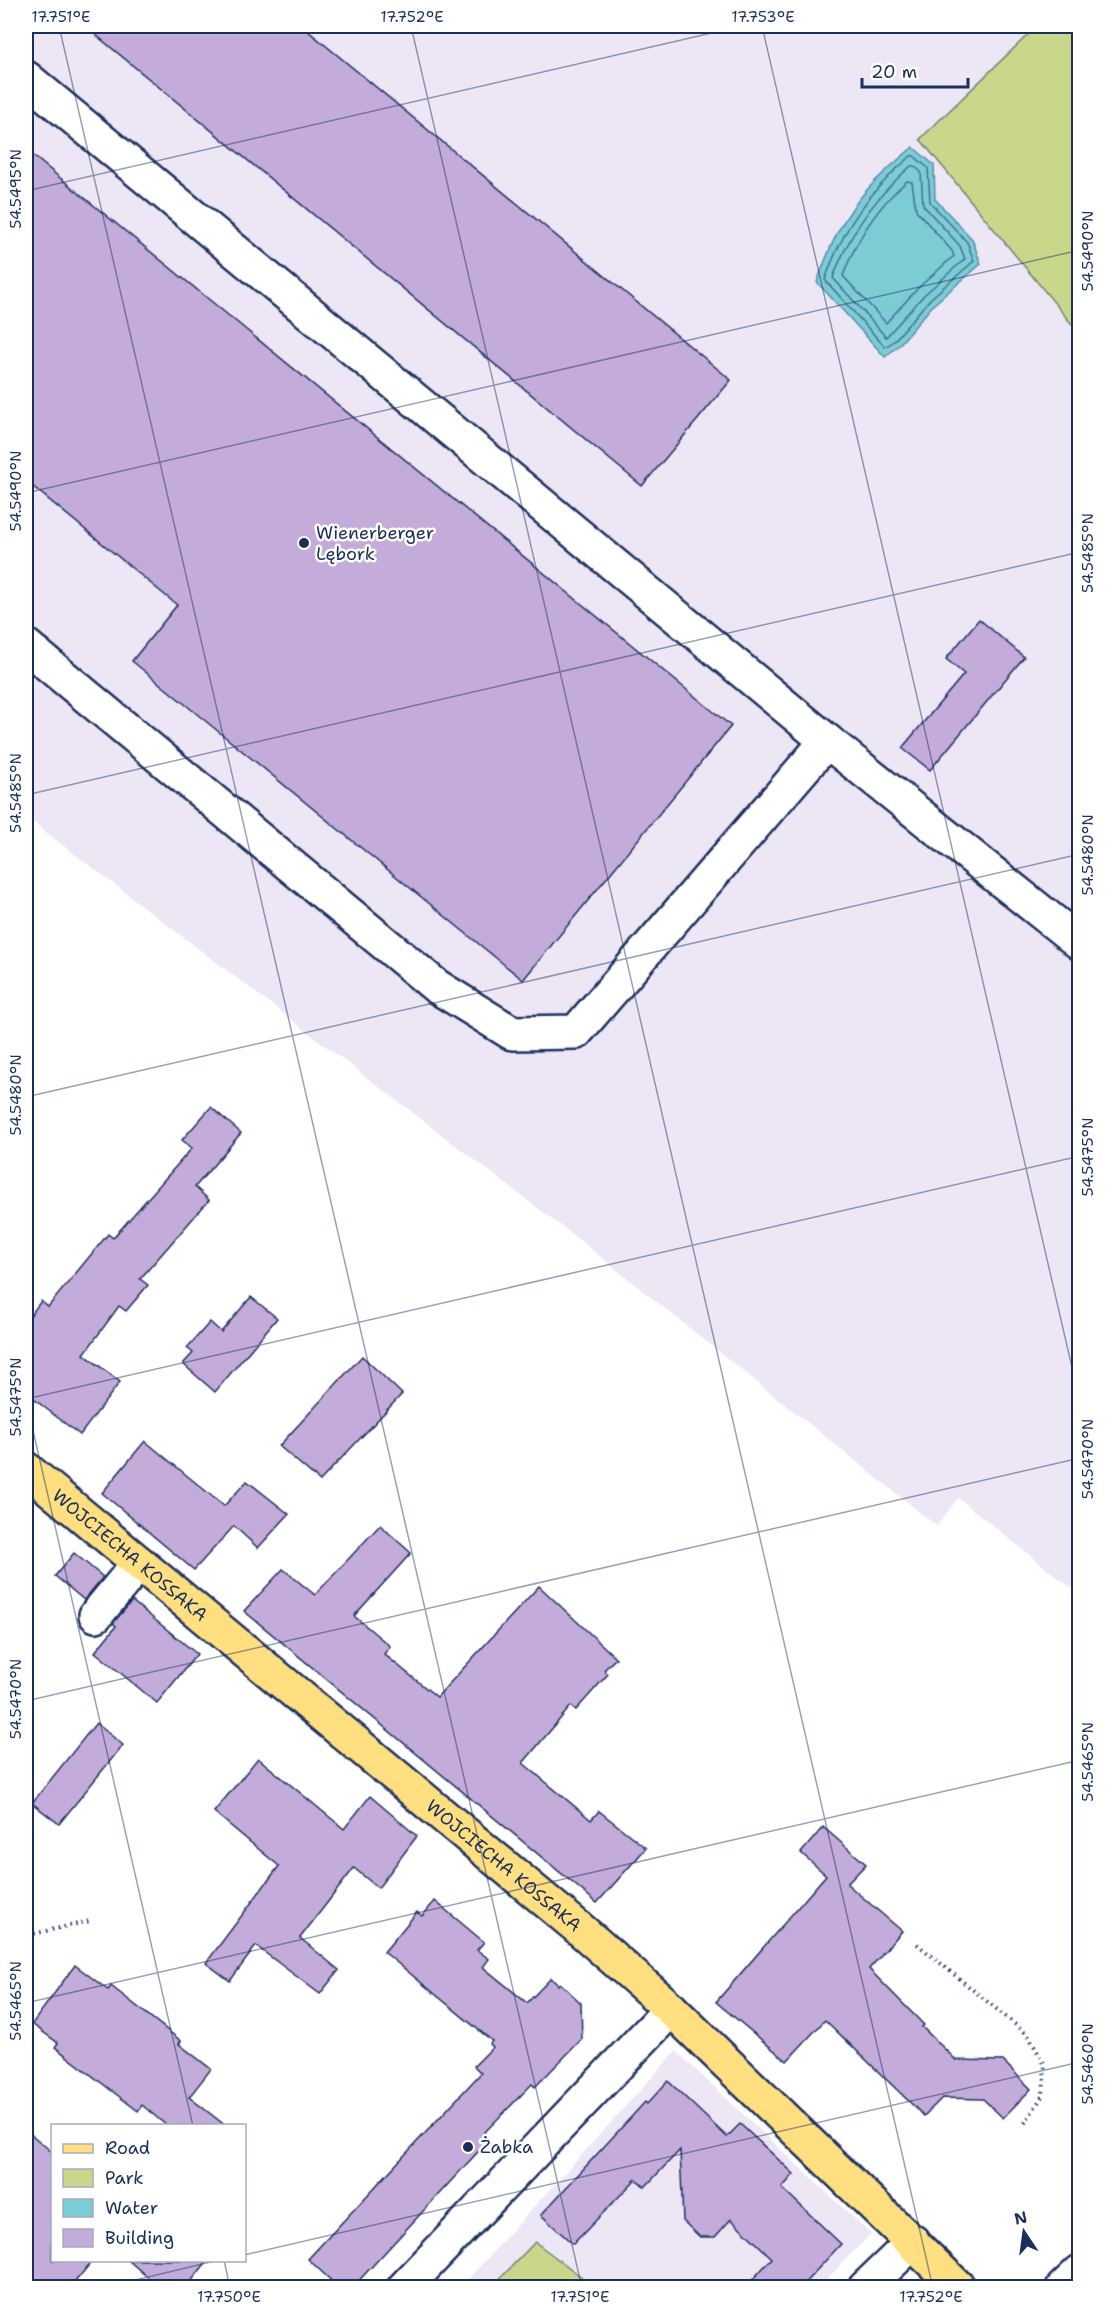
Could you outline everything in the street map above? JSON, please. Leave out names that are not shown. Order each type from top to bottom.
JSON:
[{"type":"main road","name":"WOJCIECHA KOSSAKA","points":[[26,1469],[543,1896],[671,2009],[959,2288]]},
{"type":"street","points":[[26,78],[826,741],[1080,943]]},
{"type":"street","points":[[26,646],[436,986],[512,1033],[576,1032],[826,741]]},
{"type":"street","points":[[96,1615],[139,1563]]},
{"type":"street","points":[[404,2288],[671,2009]]},
{"type":"street","points":[[865,2288],[913,2242]]},
{"type":"street","points":[[1063,2288],[1080,2272]]},
{"type":"path","points":[[26,1942],[33,1934],[90,1921]]},
{"type":"path","points":[[917,1944],[1028,2035],[1045,2065],[1043,2095],[1023,2126]]},
{"type":"shaded area","points":[[26,26],[1037,26],[921,140],[1079,333],[1079,1594],[958,1498],[937,1526],[573,1235],[26,817]]},
{"type":"shaded area","points":[[676,2051],[871,2234],[819,2287],[460,2288]]},
{"type":"green space","points":[[1037,26],[1079,26],[1079,333],[920,139]]},
{"type":"green space","points":[[535,2242],[595,2287],[492,2287]]},
{"type":"water","points":[[913,147],[934,165],[935,199],[972,239],[981,264],[934,304],[898,346],[885,357],[817,282],[841,226],[860,198],[876,180]]},
{"type":"building","points":[[85,26],[302,26],[731,380],[642,486]]},
{"type":"building","name":"Wienerberger Lębork","points":[[26,150],[731,726],[523,980],[132,661],[177,605],[26,481]]},
{"type":"building","points":[[979,619],[1024,657],[930,770],[902,748],[964,674],[946,659]]},
{"type":"building","points":[[211,1107],[241,1133],[195,1187],[209,1200],[140,1279],[148,1285],[126,1311],[119,1306],[84,1354],[120,1382],[80,1435],[26,1393],[26,1321],[41,1301],[48,1307],[108,1234],[113,1238],[192,1148],[182,1140]]},
{"type":"building","points":[[251,1297],[277,1318],[215,1392],[183,1364],[193,1353],[187,1348],[210,1322],[221,1332]]},
{"type":"building","points":[[362,1356],[402,1394],[320,1481],[279,1446]]},
{"type":"building","points":[[145,1441],[224,1506],[247,1481],[289,1514],[258,1548],[234,1526],[194,1570],[102,1493]]},
{"type":"building","points":[[380,1525],[411,1553],[354,1616],[390,1646],[384,1654],[437,1697],[539,1586],[616,1658],[604,1670],[608,1674],[576,1710],[571,1706],[523,1763],[591,1820],[599,1811],[646,1848],[597,1903],[244,1611],[283,1569],[315,1595]]},
{"type":"building","points":[[74,1553],[103,1577],[84,1600],[55,1576]]},
{"type":"building","points":[[132,1601],[197,1654],[157,1703],[95,1652],[116,1626],[113,1623]]},
{"type":"building","points":[[96,1723],[123,1745],[59,1824],[32,1803]]},
{"type":"building","points":[[258,1758],[344,1829],[370,1796],[417,1836],[378,1888],[354,1868],[300,1938],[339,1970],[320,1994],[256,1946],[230,1981],[206,1963],[279,1866],[214,1812]]},
{"type":"building","points":[[823,1827],[866,1864],[847,1884],[902,1931],[869,1969],[956,2060],[1003,2061],[1031,2089],[1003,2118],[983,2099],[942,2098],[924,2116],[825,2020],[787,2061],[716,2002],[826,1875],[801,1853]]},
{"type":"building","points":[[435,1901],[484,1942],[477,1950],[489,1959],[483,1967],[527,2003],[551,1978],[558,1985],[560,1983],[581,2003],[582,2039],[535,2087],[532,2084],[482,2135],[488,2141],[352,2288],[339,2288],[308,2259],[481,2073],[474,2066],[493,2047],[490,2044],[492,2041],[384,1952],[417,1912],[422,1916]]},
{"type":"building","points":[[75,1965],[108,1990],[111,1986],[181,2041],[179,2044],[211,2069],[189,2097],[223,2124],[165,2124],[142,2105],[138,2111],[55,2047],[58,2043],[32,2024]]},
{"type":"building","points":[[668,2081],[727,2137],[740,2124],[794,2174],[782,2188],[841,2244],[800,2288],[745,2288],[772,2258],[731,2219],[715,2237],[700,2237],[683,2221],[680,2150],[645,2187],[636,2179],[573,2244],[541,2215],[645,2102],[647,2104]]},
{"type":"building","points":[[26,2130],[51,2151],[51,2262],[91,2262],[70,2288],[26,2288]]},
{"type":"building","points":[[130,2262],[206,2262],[186,2288],[160,2288]]},
{"type":"place","name":"Wienerberger Lębork","points":[[304,543]]},
{"type":"place","name":"Żabka","points":[[468,2147]]}]
